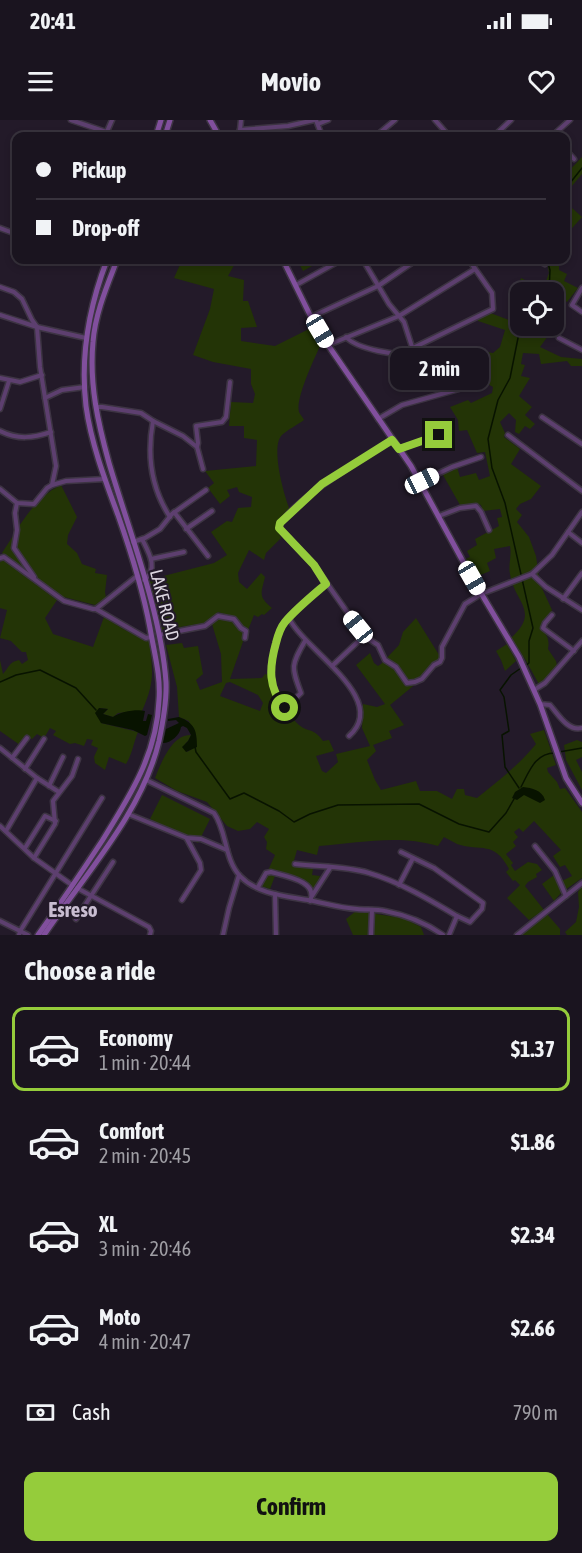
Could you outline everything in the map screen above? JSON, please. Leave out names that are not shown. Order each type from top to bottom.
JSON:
[{"type":"main road","points":[[203,120],[211,123]]},
{"type":"main road","name":"LAKE ROAD","points":[[106,264],[95,293],[86,338],[84,387],[87,409],[105,479],[155,636]]},
{"type":"main road","name":"LAKE ROAD","points":[[38,935],[128,814],[146,780],[166,683],[144,580],[95,407],[92,362],[94,332],[116,264]]},
{"type":"main road","points":[[285,264],[311,317],[399,449],[519,657],[540,704],[566,778],[582,803]]},
{"type":"main road","name":"LAKE ROAD","points":[[44,935],[135,787],[156,739]]},
{"type":"street","points":[[71,120],[99,132]]},
{"type":"street","points":[[241,120],[240,130],[328,120]]},
{"type":"street","points":[[386,120],[390,125]]},
{"type":"street","points":[[381,132],[395,120]]},
{"type":"street","points":[[435,120],[446,132]]},
{"type":"street","points":[[499,132],[511,120]]},
{"type":"street","points":[[556,132],[570,120]]},
{"type":"street","points":[[570,154],[574,159]]},
{"type":"street","points":[[296,285],[334,264]]},
{"type":"street","points":[[365,264],[389,304],[404,322],[415,356]]},
{"type":"street","points":[[311,317],[378,285],[410,264]]},
{"type":"street","points":[[413,348],[494,309],[492,294],[472,264]]},
{"type":"street","points":[[328,345],[399,316],[475,269]]},
{"type":"street","points":[[0,286],[14,292],[22,299],[37,327],[56,466],[52,485]]},
{"type":"street","points":[[582,288],[572,305],[582,312]]},
{"type":"street","points":[[0,315],[37,327],[86,338]]},
{"type":"street","points":[[346,337],[350,341],[383,352],[430,357],[434,360],[437,369],[427,379]]},
{"type":"street","points":[[559,338],[582,350]]},
{"type":"street","points":[[0,378],[20,382],[42,375]]},
{"type":"street","points":[[0,409],[9,381]]},
{"type":"street","points":[[203,469],[197,447],[196,426],[222,422],[226,417],[230,382]]},
{"type":"street","points":[[45,398],[69,388],[84,387]]},
{"type":"street","points":[[378,419],[399,406],[459,389]]},
{"type":"street","points":[[95,407],[102,406],[141,413],[183,436],[197,447]]},
{"type":"street","points":[[542,417],[582,444]]},
{"type":"street","points":[[153,421],[150,459],[159,498],[170,517]]},
{"type":"street","points":[[0,431],[25,438],[51,432]]},
{"type":"street","points":[[399,449],[439,435]]},
{"type":"street","points":[[508,435],[582,491]]},
{"type":"street","points":[[392,440],[322,484],[280,524],[279,528],[314,565],[364,636],[378,645],[385,660],[396,667],[407,683],[419,681],[442,660],[442,647],[464,606],[481,594],[532,574],[552,555],[582,512]]},
{"type":"street","points":[[419,482],[452,466],[481,457]]},
{"type":"street","points":[[0,489],[16,503],[34,504],[46,488],[52,485],[66,481],[105,479]]},
{"type":"street","points":[[133,542],[163,526],[174,512],[206,490]]},
{"type":"street","points":[[16,503],[17,530],[14,548],[35,579]]},
{"type":"street","points":[[438,517],[460,508],[476,506],[482,512],[489,530]]},
{"type":"street","points":[[186,529],[212,511]]},
{"type":"street","points":[[174,512],[208,556]]},
{"type":"street","points":[[568,532],[582,543]]},
{"type":"street","points":[[142,539],[151,559],[152,572],[144,580]]},
{"type":"street","points":[[151,559],[184,552]]},
{"type":"street","points":[[0,558],[4,557],[9,560],[64,601],[96,609],[146,638],[205,626],[219,616],[234,619],[241,628],[246,630],[245,638]]},
{"type":"street","points":[[563,599],[582,573]]},
{"type":"street","points":[[532,574],[546,587],[582,610]]},
{"type":"street","points":[[96,609],[137,576]]},
{"type":"street","points":[[305,641],[293,667],[294,678],[301,693],[285,708],[272,687],[270,670],[280,630],[289,618],[326,584]]},
{"type":"street","points":[[552,615],[543,628],[574,651]]},
{"type":"street","points":[[289,618],[305,641],[348,684],[360,705],[360,721],[349,736]]},
{"type":"street","points":[[332,666],[364,636]]},
{"type":"street","points":[[534,690],[545,683],[582,641]]},
{"type":"street","points":[[540,704],[550,705],[572,728],[582,728]]},
{"type":"street","points":[[12,758],[27,738]]},
{"type":"street","points":[[25,769],[44,740]]},
{"type":"street","points":[[0,748],[37,778],[60,792]]},
{"type":"street","points":[[49,786],[63,757]]},
{"type":"street","points":[[34,858],[56,821],[53,801],[72,776],[78,759]]},
{"type":"street","points":[[6,831],[37,778]]},
{"type":"street","points":[[146,780],[212,812],[217,818],[227,850],[239,875],[258,887],[275,894],[311,898],[338,907],[395,913],[422,922],[443,935]]},
{"type":"street","points":[[20,933],[102,798]]},
{"type":"street","points":[[128,814],[187,838],[201,839],[227,850]]},
{"type":"street","points":[[25,848],[44,816],[56,821]]},
{"type":"street","points":[[0,826],[55,874],[149,927],[150,935]]},
{"type":"street","points":[[182,900],[201,868],[187,838]]},
{"type":"street","points":[[535,846],[555,871],[566,896]]},
{"type":"street","points":[[295,864],[371,873],[472,922],[482,909],[483,903],[462,886],[401,852]]},
{"type":"street","points":[[399,885],[414,858]]},
{"type":"street","points":[[76,919],[113,862]]},
{"type":"street","points":[[311,898],[331,867]]},
{"type":"street","points":[[258,887],[266,873],[271,872],[306,884],[309,887],[311,898]]},
{"type":"street","points":[[223,935],[239,875]]},
{"type":"street","points":[[517,935],[582,883]]},
{"type":"street","points":[[275,894],[276,935]]},
{"type":"street","points":[[371,935],[372,910]]},
{"type":"street","points":[[449,935],[457,916]]},
{"type":"street","points":[[0,921],[28,935]]},
{"type":"green space","points":[[582,157],[582,174],[570,188],[570,170]]},
{"type":"green space","points":[[572,208],[582,217],[570,230],[570,209]]},
{"type":"green space","points":[[180,264],[235,264],[228,276],[244,280],[243,301],[248,301],[257,327],[241,328],[241,341],[275,346],[311,328],[321,344],[300,398],[299,412],[304,420],[283,434],[278,442],[280,473],[290,510],[279,520],[276,527],[281,538],[266,553],[264,560],[249,550],[238,573],[239,582],[247,589],[261,573],[265,577],[262,594],[264,600],[272,608],[264,615],[258,617],[254,615],[248,630],[242,627],[235,617],[218,612],[210,622],[162,630],[148,580],[214,563],[227,555],[211,532],[227,521],[232,522],[238,508],[251,507],[252,497],[239,492],[237,487],[227,490],[230,496],[220,504],[208,488],[214,483],[205,471],[256,466],[257,440],[244,438],[244,426],[229,426],[231,402],[253,403],[255,394],[251,384],[251,369],[213,362],[193,355],[210,309],[214,289],[174,278]]},
{"type":"green space","points":[[299,264],[316,264],[303,271]]},
{"type":"green space","points":[[547,264],[559,264],[559,270],[567,274],[564,281],[578,288],[567,302],[564,300],[564,282],[546,282],[549,273]]},
{"type":"green space","points":[[485,311],[509,320],[510,315],[510,336],[548,336],[540,347],[561,357],[582,359],[582,366],[571,366],[567,361],[541,364],[539,354],[523,353],[521,364],[525,365],[521,376],[530,378],[519,396],[532,407],[525,415],[535,424],[530,429],[525,426],[519,434],[515,432],[516,420],[509,413],[500,422],[505,433],[504,437],[520,449],[511,464],[541,486],[531,499],[520,504],[516,509],[522,515],[517,522],[529,537],[536,556],[540,584],[552,610],[541,627],[547,637],[548,649],[557,666],[540,686],[511,638],[520,629],[525,613],[512,584],[509,567],[510,546],[494,549],[496,558],[487,563],[490,571],[476,577],[465,559],[470,557],[467,551],[477,545],[475,539],[499,526],[497,518],[502,517],[500,509],[483,511],[481,505],[475,503],[460,505],[443,475],[457,467],[460,477],[476,473],[479,480],[490,476],[485,452],[477,453],[467,430],[459,431],[458,420],[450,407],[468,400],[471,403],[492,393],[493,387],[479,379],[471,383],[465,374],[452,372],[451,358],[446,351],[456,347],[457,356],[463,359],[468,349],[493,353],[500,347],[505,330],[478,321],[478,315]]},
{"type":"green space","points":[[61,485],[77,517],[68,535],[67,544],[77,553],[82,564],[96,569],[95,573],[107,575],[106,598],[95,605],[56,595],[2,553],[34,506]]},
{"type":"green space","points":[[3,560],[57,600],[45,618],[53,634],[93,647],[104,617],[149,641],[152,676],[142,711],[118,713],[113,717],[103,714],[108,709],[99,708],[101,723],[138,732],[126,764],[109,757],[105,770],[95,763],[94,757],[98,748],[91,745],[93,740],[87,739],[84,746],[70,744],[53,735],[56,731],[50,728],[44,738],[37,734],[32,739],[27,737],[20,745],[0,731],[0,660],[3,674],[13,662],[19,660],[22,664],[28,660],[26,652],[22,652],[11,641],[0,638],[7,610],[0,608],[0,562]]},
{"type":"green space","points":[[218,618],[232,618],[246,633],[230,679],[262,678],[265,674],[269,675],[272,692],[276,692],[296,722],[314,732],[323,741],[329,740],[334,751],[316,756],[322,771],[326,773],[338,762],[336,754],[370,746],[362,728],[363,704],[377,707],[385,704],[356,665],[370,653],[374,663],[378,666],[381,664],[399,645],[403,632],[416,618],[441,658],[440,664],[390,705],[404,725],[389,731],[392,738],[373,745],[376,751],[367,760],[381,790],[416,781],[420,791],[437,791],[452,799],[457,789],[464,789],[465,795],[477,798],[515,766],[536,744],[530,734],[544,730],[556,765],[547,768],[548,772],[560,789],[565,788],[582,812],[582,878],[565,890],[560,882],[572,876],[565,865],[560,867],[553,856],[561,850],[534,821],[523,832],[519,828],[514,832],[518,837],[513,842],[516,846],[506,854],[513,863],[511,865],[515,871],[528,862],[537,864],[542,870],[525,886],[544,910],[529,920],[507,898],[520,885],[515,880],[513,881],[506,872],[509,869],[498,854],[492,850],[457,844],[444,837],[438,846],[423,842],[393,840],[319,846],[317,855],[297,850],[293,864],[313,869],[312,875],[320,876],[315,888],[306,881],[275,876],[270,889],[261,886],[275,855],[266,849],[267,842],[264,837],[269,829],[257,822],[250,829],[238,831],[227,826],[207,802],[177,791],[155,778],[168,750],[178,739],[191,735],[185,744],[187,752],[197,746],[189,721],[179,717],[177,687],[166,645],[182,643],[184,648],[198,646],[203,674],[196,680],[200,690],[222,682],[221,654],[212,624]],"holes":[[[230,682],[258,695],[263,703],[260,711],[220,696],[226,683]]]},
{"type":"green space","points":[[507,644],[516,661],[505,671],[496,651]]},
{"type":"green space","points":[[577,740],[582,742],[582,757],[576,760],[582,772],[582,790],[566,760],[564,745]]},
{"type":"green space","points":[[162,795],[210,819],[198,843],[150,819]]},
{"type":"green space","points":[[554,875],[561,893],[554,901],[542,884]]},
{"type":"green space","points":[[582,886],[582,935],[567,935],[565,932],[576,922],[579,907],[578,892]]},
{"type":"green space","points":[[356,911],[403,918],[421,927],[424,935],[353,935],[346,919]]},
{"type":"green space","points":[[547,914],[560,929],[560,935],[520,935]]},
{"type":"shaded area","points":[[99,708],[108,709],[103,714],[113,717],[128,711],[145,711],[143,721],[146,721],[148,714],[152,715],[147,735],[101,723],[95,713]]},
{"type":"shaded area","points":[[179,717],[192,725],[196,736],[197,747],[186,752],[182,747],[191,735],[183,726],[175,738],[163,743],[166,729],[179,723],[176,720],[168,721],[168,719]]},
{"type":"shaded area","points":[[523,787],[539,792],[545,800],[540,803],[524,795],[517,800],[512,798],[515,792]]},
{"type":"waterway","points":[[570,183],[582,168]]},
{"type":"waterway","points":[[548,264],[549,282]]},
{"type":"waterway","points":[[518,336],[510,378],[498,400],[488,439],[492,468],[505,503],[533,628],[529,641],[529,663],[525,666]]},
{"type":"waterway","points":[[519,788],[505,767],[502,735],[509,731],[504,697],[500,690],[511,675],[521,668]]},
{"type":"waterway","points":[[0,682],[16,675],[40,670],[76,688],[96,710]]},
{"type":"waterway","points":[[195,747],[196,752],[230,799],[244,793],[279,811],[294,822],[338,805],[419,804],[459,824],[489,832],[506,813],[514,799]]},
{"type":"waterway","points":[[559,752],[582,748]]},
{"type":"waterway","points":[[521,787],[538,760],[542,756],[555,753]]},
{"type":"district","name":"Esreso","points":[[73,909]]},
{"type":"route","points":[[285,708],[276,696],[270,675],[272,655],[280,630],[286,620],[326,584],[314,565],[279,528],[280,523],[322,484],[392,440],[399,449],[439,435]]}]
